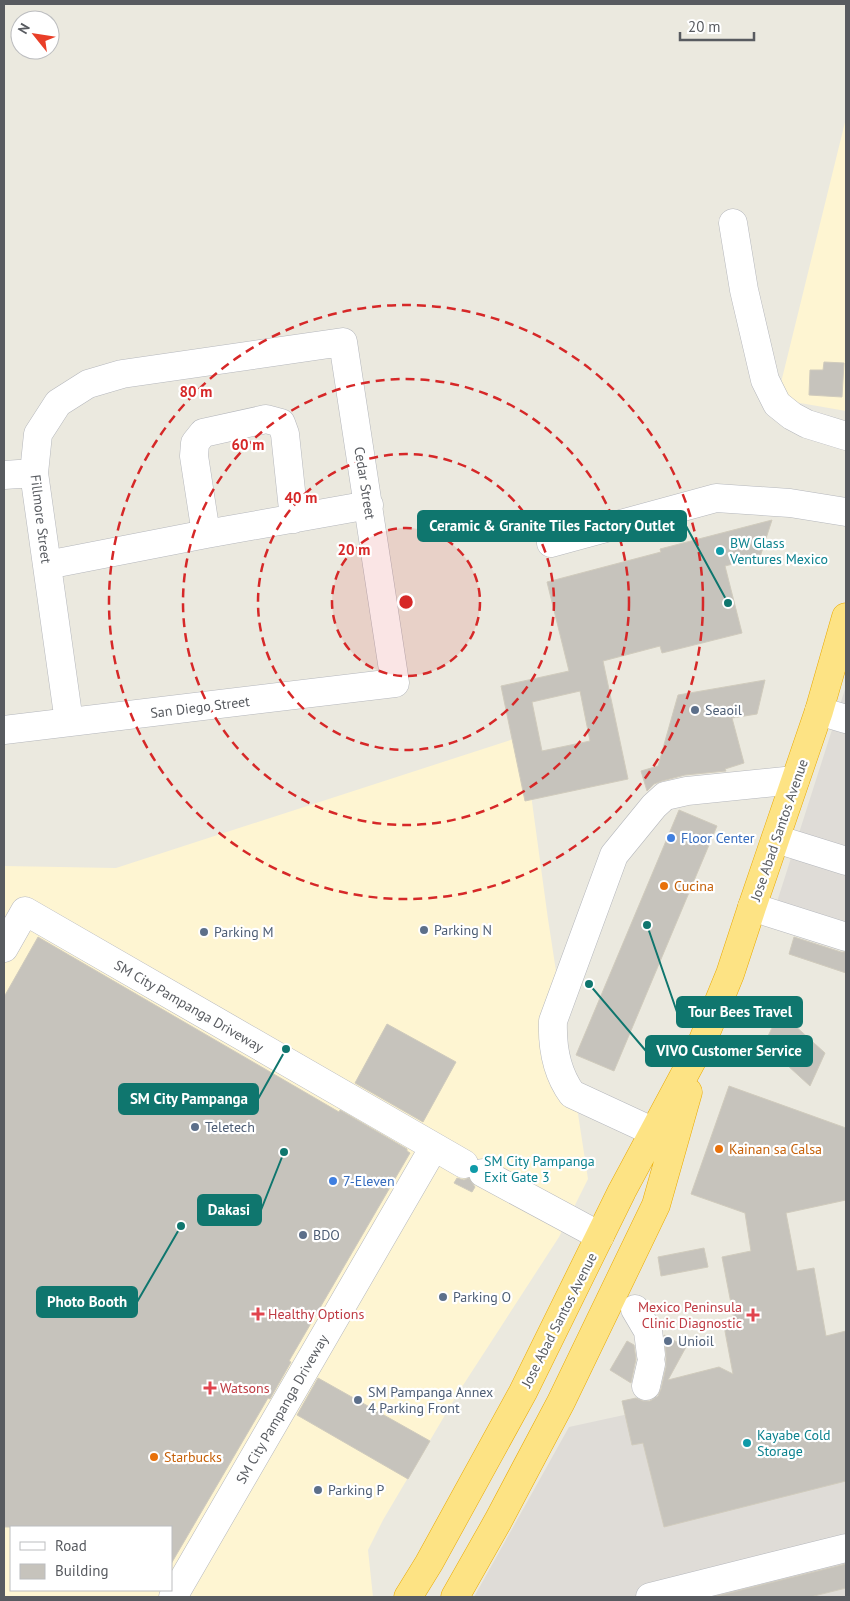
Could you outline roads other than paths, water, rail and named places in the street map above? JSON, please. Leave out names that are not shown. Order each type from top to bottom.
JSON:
[{"type":"highway","name":"Jose Abad Santos Avenue","points":[[408,1597],[488,1458],[523,1392],[622,1191],[703,1040],[730,974],[819,711],[839,672],[846,617]]},
{"type":"highway","name":"Jose Abad Santos Avenue","points":[[455,1597],[522,1477],[594,1336],[656,1205],[703,1040]]},
{"type":"highway","points":[[488,1458],[522,1477]]},
{"type":"street","points":[[734,223],[744,290],[765,380],[777,404],[806,424],[846,436]]},
{"type":"street","name":"Fillmore Street","points":[[69,722],[34,473],[38,434],[58,403],[88,384],[122,374],[343,342]]},
{"type":"street","name":"Cedar Street","points":[[343,342],[396,683]]},
{"type":"street","points":[[206,534],[194,456],[195,443],[203,433],[266,419],[281,423],[285,434],[294,519]]},
{"type":"street","points":[[4,475],[34,473]]},
{"type":"street","points":[[551,543],[716,498],[790,503],[846,512]]},
{"type":"street","points":[[47,565],[369,505]]},
{"type":"street","name":"San Diego Street","points":[[4,730],[396,683]]},
{"type":"street","points":[[819,711],[846,719]]},
{"type":"street","points":[[654,1132],[572,1094],[557,1066],[553,1044],[554,1021],[614,855],[654,806],[665,796],[687,791],[795,780]]},
{"type":"street","points":[[776,839],[846,861]]},
{"type":"street","points":[[752,907],[846,937]]},
{"type":"street","name":"SM City Pampanga Driveway","points":[[4,948],[25,911],[434,1147],[173,1597]]},
{"type":"street","points":[[434,1147],[600,1236]]},
{"type":"street","points":[[635,1309],[648,1331],[649,1368]]},
{"type":"street","points":[[650,1597],[846,1548]]},
{"type":"place","name":"BW Glass Ventures Mexico","points":[[720,551]]},
{"type":"place","name":"Ceramic & Granite Tiles Factory Outlet","points":[[728,603]]},
{"type":"place","name":"Seaoil","points":[[695,710]]},
{"type":"place","name":"Floor Center","points":[[671,838]]},
{"type":"place","name":"Cucina","points":[[664,886]]},
{"type":"place","name":"Tour Bees Travel","points":[[647,925]]},
{"type":"place","name":"Parking N","points":[[424,930]]},
{"type":"place","name":"Parking M","points":[[204,932]]},
{"type":"place","name":"VIVO Customer Service","points":[[589,984]]},
{"type":"place","name":"SM City Pampanga","points":[[286,1049]]},
{"type":"place","name":"Teletech","points":[[195,1127]]},
{"type":"place","name":"Kainan sa Calsa","points":[[719,1149]]},
{"type":"place","name":"Dakasi","points":[[284,1152]]},
{"type":"place","name":"SM City Pampanga Exit Gate 3","points":[[474,1169]]},
{"type":"place","name":"7-Eleven","points":[[333,1181]]},
{"type":"place","name":"Photo Booth","points":[[181,1226]]},
{"type":"place","name":"BDO","points":[[303,1235]]},
{"type":"place","name":"Parking O","points":[[443,1297]]},
{"type":"place","name":"Healthy Options","points":[[258,1314]]},
{"type":"place","name":"Mexico Peninsula Clinic Diagnostic","points":[[753,1315]]},
{"type":"place","name":"Unioil","points":[[668,1341]]},
{"type":"place","name":"Watsons","points":[[210,1388]]},
{"type":"place","name":"SM Pampanga Annex 4 Parking Front","points":[[358,1400]]},
{"type":"place","name":"Kayabe Cold Storage","points":[[747,1443]]},
{"type":"place","name":"Starbucks","points":[[154,1457]]},
{"type":"place","name":"Parking P","points":[[318,1490]]}]
